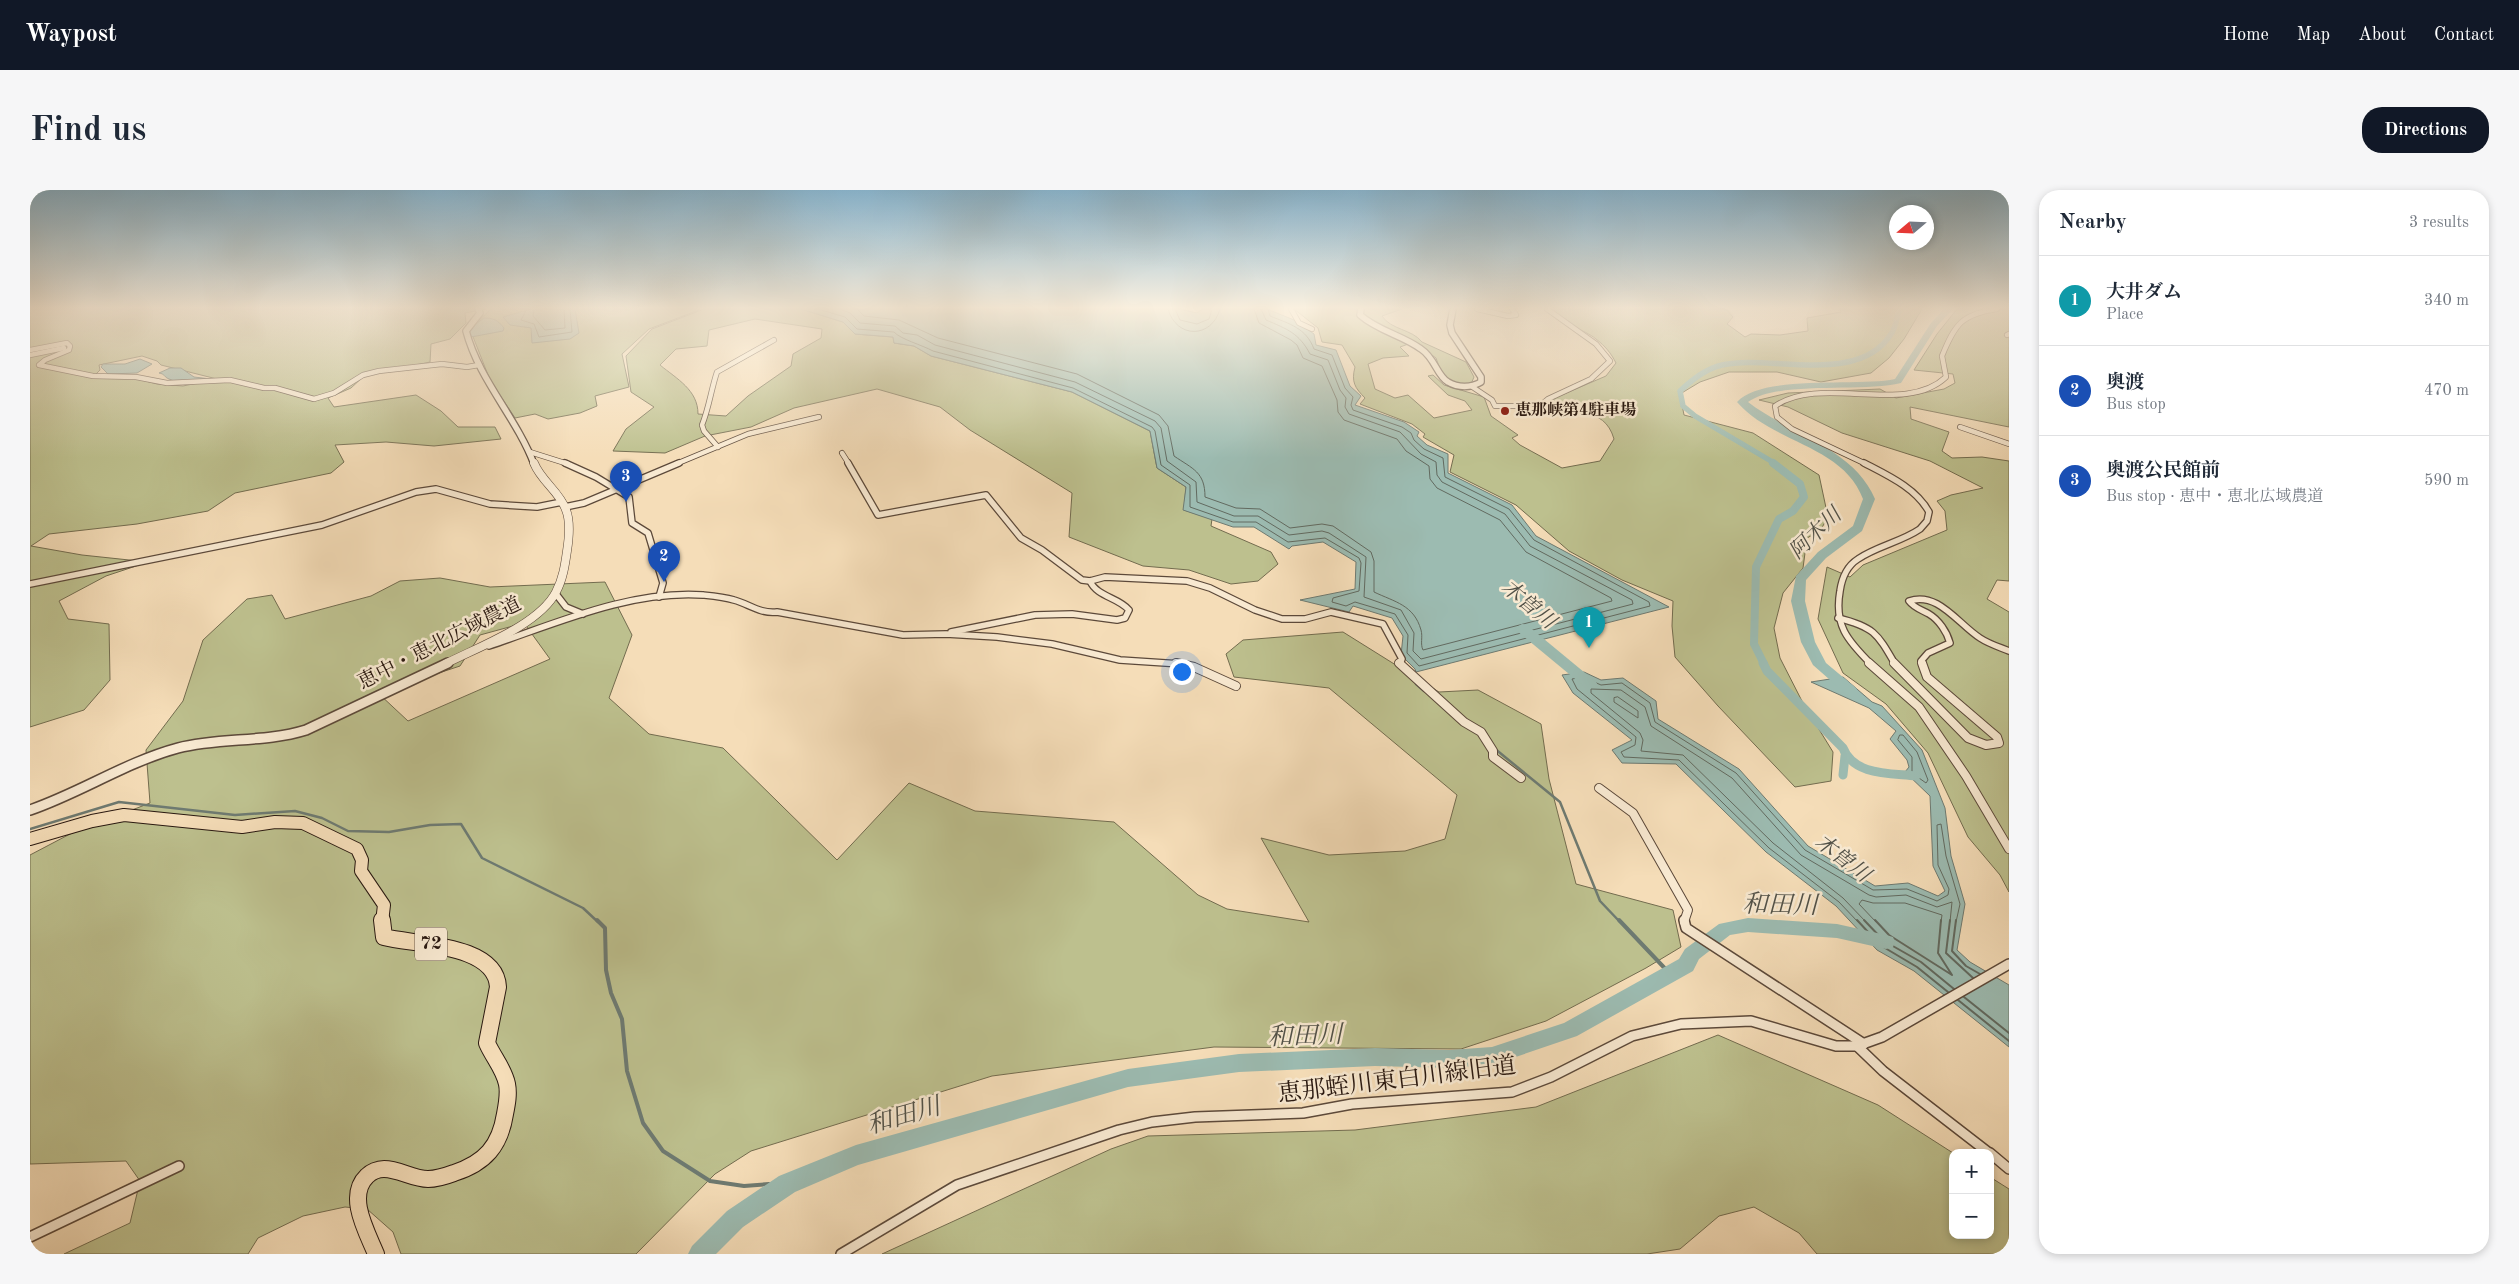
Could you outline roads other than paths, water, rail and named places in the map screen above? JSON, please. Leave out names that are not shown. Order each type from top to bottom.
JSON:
[{"type":"main road","name":"72","points":[[30,839],[92,821],[124,815],[242,827],[282,821],[303,823],[357,849],[362,860],[361,871],[384,905],[381,927],[384,937],[404,942],[432,944],[471,955],[490,966],[498,977],[498,996],[487,1043],[507,1083],[502,1134],[496,1148],[483,1161],[467,1170],[426,1179],[408,1176],[392,1168],[376,1171],[362,1182],[357,1195],[360,1211],[376,1254]]},
{"type":"street","points":[[41,365],[39,363],[49,359]]},
{"type":"street","points":[[476,359],[486,383],[523,437],[540,476],[564,504]]},
{"type":"street","points":[[718,447],[704,431],[702,425],[708,412],[710,394],[717,372],[741,359]]},
{"type":"street","points":[[1433,359],[1439,374],[1445,380],[1457,386],[1471,386],[1479,383],[1481,379],[1468,359]]},
{"type":"street","points":[[1471,386],[1492,400],[1496,406],[1536,407],[1590,379],[1602,370],[1610,361],[1609,359]]},
{"type":"street","points":[[1943,359],[1946,377],[1934,387],[1891,396],[1826,394],[1786,401],[1775,406],[1775,413],[1783,423],[1915,492],[1927,506],[1929,514],[1924,527],[1856,559],[1849,566],[1841,582],[1838,618],[1845,634],[1860,654],[1919,707],[1932,724],[1954,754],[2009,849]]},
{"type":"street","points":[[34,367],[41,365],[93,376],[136,377],[166,383],[230,380],[264,388],[275,388],[314,398],[334,393],[363,375],[379,371],[442,364],[467,367],[478,365]]},
{"type":"street","points":[[30,584],[322,525],[416,492],[436,489],[490,504],[537,507],[584,503],[771,427],[819,417]]},
{"type":"street","points":[[1960,426],[2009,444]]},
{"type":"street","points":[[530,452],[565,464],[617,488],[628,497],[632,523],[648,533],[664,583],[659,596]]},
{"type":"street","points":[[842,453],[878,515],[978,494],[986,495],[1021,538],[1042,550],[1070,573],[1082,580],[1090,581],[1105,577],[1187,581],[1210,588],[1255,610],[1282,619],[1296,620],[1331,612],[1383,624],[1394,638],[1397,654],[1402,659],[1399,663],[1411,676],[1481,732],[1493,750],[1493,757],[1521,778]]},
{"type":"street","name":"恵中・恵北広域農道","points":[[30,810],[77,792],[156,755],[176,748],[212,741],[274,738],[304,730],[465,654],[526,622],[545,607],[556,594],[563,576],[568,534],[568,514],[564,504]]},
{"type":"street","points":[[946,634],[1035,615],[1072,614],[1117,620],[1125,618],[1129,610],[1125,603],[1100,593],[1091,586],[1090,581]]},
{"type":"street","points":[[556,594],[566,607],[583,614]]},
{"type":"street","points":[[465,654],[583,614],[659,596],[703,595],[734,600],[744,606],[766,613],[777,612],[904,635],[946,634],[1052,644],[1120,660],[1173,662],[1205,672],[1236,686]]},
{"type":"street","points":[[1838,618],[1859,623],[1877,634],[1896,666],[1968,738],[1986,745],[1999,743],[1997,737],[1927,677],[1923,670],[1921,661],[1928,653],[1950,643],[1948,636],[1932,616],[1914,607],[1909,601],[1917,598],[1934,603],[1948,611],[1979,637],[2009,651]]},
{"type":"street","points":[[1599,788],[1634,813],[1688,910],[1684,920],[1686,928],[1860,1045],[1883,1071],[1985,1149]]},
{"type":"street","name":"恵那蛭川東白川線旧道","points":[[841,1254],[957,1185],[1048,1152],[1152,1122],[1195,1117],[1303,1113],[1352,1104],[1401,1099],[1512,1092],[1551,1077],[1632,1036],[1696,1022],[1751,1021],[1836,1046],[1860,1045],[1882,1037],[2009,964]]},
{"type":"street","points":[[1994,1156],[2009,1168]]},
{"type":"street","points":[[30,1238],[179,1166]]},
{"type":"water","points":[[140,359],[152,364],[137,373],[108,374],[101,367],[103,364],[125,364]]},
{"type":"water","points":[[941,359],[1339,359],[1350,386],[1361,396],[1355,405],[1404,422],[1419,432],[1417,436],[1427,445],[1448,454],[1448,473],[1512,505],[1536,536],[1669,607],[1416,672],[1401,655],[1403,636],[1392,618],[1353,606],[1349,612],[1300,600],[1355,589],[1356,562],[1323,542],[1292,546],[1289,549],[1254,527],[1233,527],[1183,510],[1186,487],[1157,468],[1150,431],[1072,392]]},
{"type":"water","points":[[170,368],[181,368],[194,377],[211,379],[179,382],[173,381],[159,373]]},
{"type":"water","points":[[1584,672],[1601,680],[1623,678],[1656,701],[1658,719],[1739,769],[1808,846],[1875,886],[1908,883],[1938,896],[1945,891],[1933,866],[1930,796],[1905,772],[1909,767],[1907,760],[1890,739],[1896,731],[1869,708],[1811,682],[1843,677],[1872,702],[1882,706],[1922,750],[1945,808],[1951,856],[1965,904],[1957,950],[1970,962],[2009,985],[2009,1047],[1914,971],[1877,950],[1836,906],[1766,852],[1676,764],[1622,763],[1612,750],[1632,740],[1573,693],[1562,675]]},
{"type":"waterway","points":[[1776,464],[1695,416],[1683,406],[1680,391],[1704,372],[1722,365],[1742,363],[1836,364],[1859,359]]},
{"type":"waterway","name":"阿木川","points":[[1851,691],[1820,665],[1808,642],[1798,601],[1800,579],[1822,555],[1858,528],[1869,499],[1860,481],[1844,465],[1815,446],[1770,422],[1742,402],[1751,396],[1786,388],[1884,384],[1898,381],[1912,359]]},
{"type":"waterway","points":[[1764,664],[1754,644],[1756,567],[1779,519],[1793,511],[1804,497],[1800,484],[1773,463]]},
{"type":"waterway","name":"木曽川","points":[[1522,628],[1591,685]]},
{"type":"waterway","points":[[1763,663],[1767,671],[1843,748],[1848,757],[1856,764],[1874,771],[1916,776]]},
{"type":"waterway","points":[[1416,680],[1416,684],[1424,691]]},
{"type":"waterway","points":[[1494,748],[1560,802],[1600,901],[1620,922]]},
{"type":"waterway","points":[[1843,775],[1845,756]]},
{"type":"waterway","points":[[30,829],[119,802],[235,815],[295,811],[322,818],[348,831],[389,832],[430,825],[461,824],[482,858],[583,908],[598,922]]},
{"type":"waterway","points":[[597,920],[605,928],[606,970],[611,993],[622,1019],[627,1071],[643,1123],[663,1151],[710,1181],[744,1186],[769,1184],[775,1193]]},
{"type":"waterway","points":[[1619,920],[1674,978],[1675,972]]},
{"type":"waterway","name":"和田川","points":[[700,1254],[735,1219],[787,1184],[856,1155],[1128,1078],[1239,1063],[1375,1057],[1449,1059],[1492,1056],[1570,1030],[1686,965],[1692,954],[1725,929],[1748,925],[1837,931],[1886,942]]},
{"type":"place","name":"恵那峡第4駐車場","points":[[1505,411]]},
{"type":"place","name":"奥渡公民館前","points":[[626,502]]},
{"type":"place","name":"奥渡","points":[[664,582]]},
{"type":"place","name":"大井ダム","points":[[1589,648]]}]
